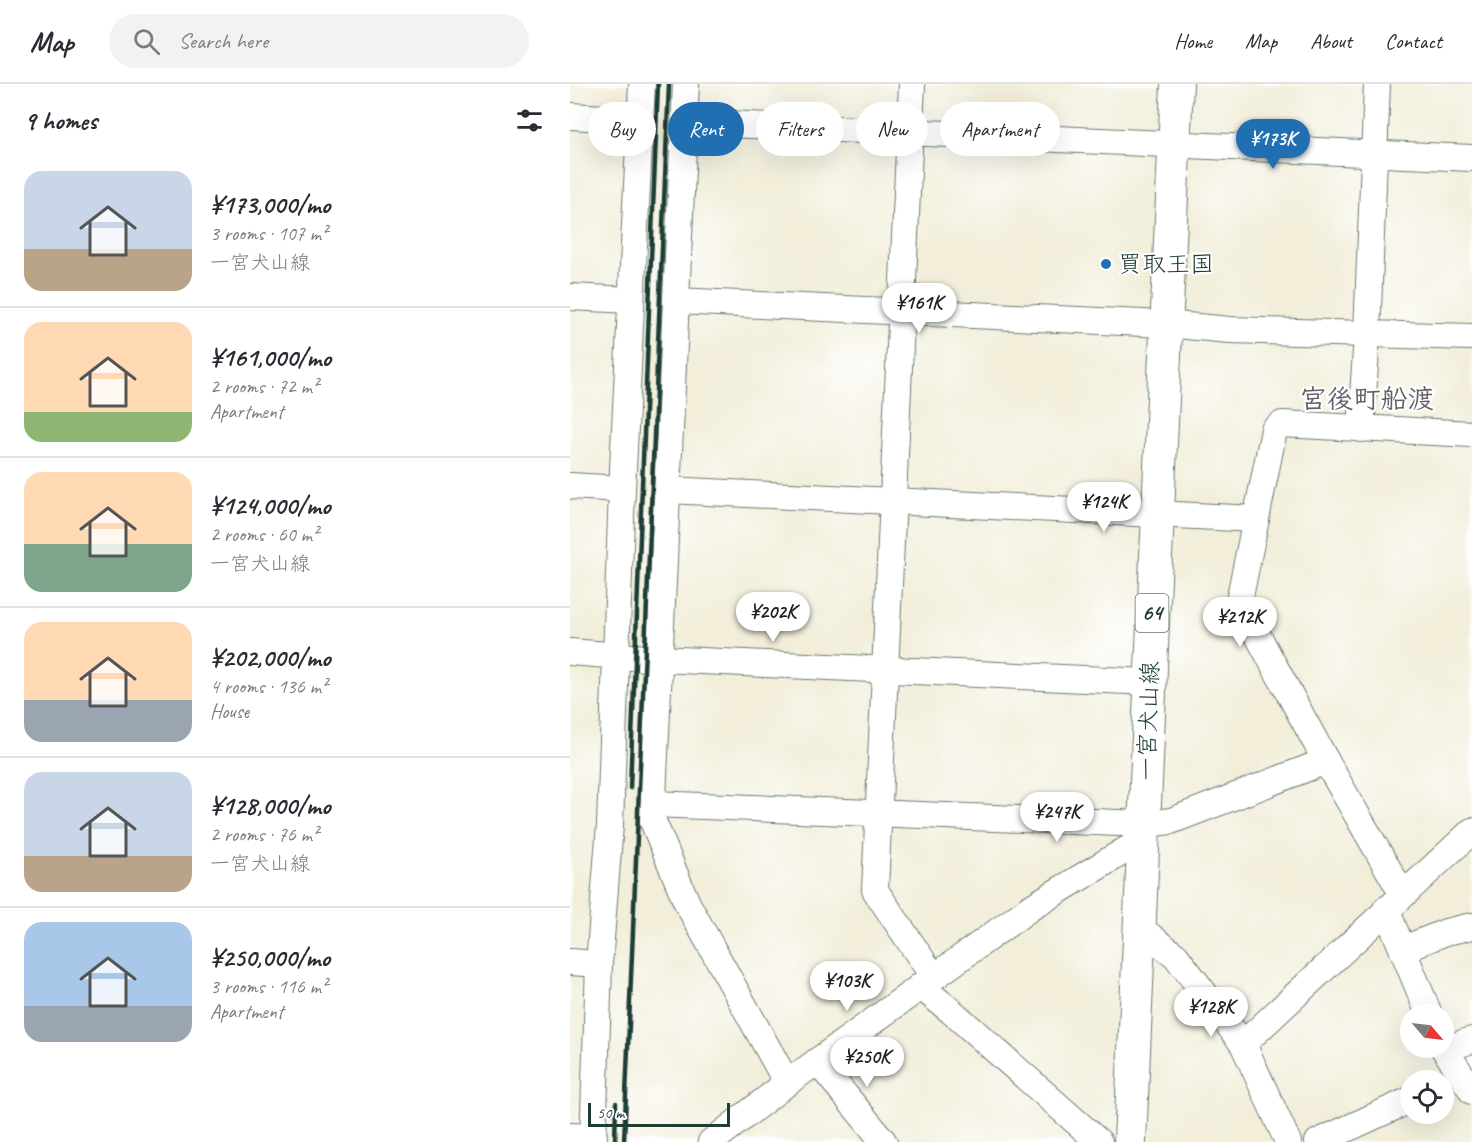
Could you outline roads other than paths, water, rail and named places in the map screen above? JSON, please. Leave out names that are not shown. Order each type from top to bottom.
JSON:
[{"type":"main road","name":"一宮犬山線","points":[[1130,1142],[1156,514],[1177,84]]},
{"type":"street","points":[[641,102],[642,84]]},
{"type":"street","points":[[686,84],[686,102]]},
{"type":"street","points":[[911,102],[912,84]]},
{"type":"street","points":[[1361,429],[1377,84]]},
{"type":"street","points":[[570,117],[588,118]]},
{"type":"street","points":[[744,125],[856,130]]},
{"type":"street","points":[[928,133],[1472,158]]},
{"type":"street","points":[[586,1138],[610,825],[622,489],[638,156]]},
{"type":"street","points":[[683,156],[652,819],[687,903],[787,1083]]},
{"type":"street","points":[[908,156],[875,890],[926,981],[951,1011],[1099,1142]]},
{"type":"street","points":[[570,297],[631,300]]},
{"type":"street","points":[[676,301],[1165,324],[1230,330],[1472,337]]},
{"type":"street","points":[[1426,1004],[1403,949],[1395,902],[1326,761],[1239,601],[1274,430],[1282,424],[1472,434]]},
{"type":"street","points":[[570,486],[622,489]]},
{"type":"street","points":[[667,490],[1256,519]]},
{"type":"street","points":[[570,652],[615,657],[1149,682]]},
{"type":"street","points":[[715,1141],[787,1083],[926,981],[1144,832],[1326,761]]},
{"type":"street","points":[[653,804],[878,814],[1144,832]]},
{"type":"street","points":[[1243,1044],[1472,831]]},
{"type":"street","points":[[1403,949],[1446,932],[1472,926]]},
{"type":"street","points":[[1140,928],[1176,956],[1243,1044],[1288,1142]]},
{"type":"street","points":[[570,962],[599,964]]},
{"type":"street","points":[[1454,1045],[1472,1040]]},
{"type":"street","points":[[1448,1058],[1459,1084]]},
{"type":"street","points":[[818,1061],[884,1142]]},
{"type":"street","points":[[1318,1142],[1400,1105]]},
{"type":"railway","points":[[630,788],[658,84]]},
{"type":"railway","points":[[624,1142],[669,84]]},
{"type":"railway","points":[[615,1142],[616,1103]]},
{"type":"place","name":"買取王国","points":[[1106,264]]},
{"type":"district","name":"宮後町船渡","points":[[1367,399]]}]
